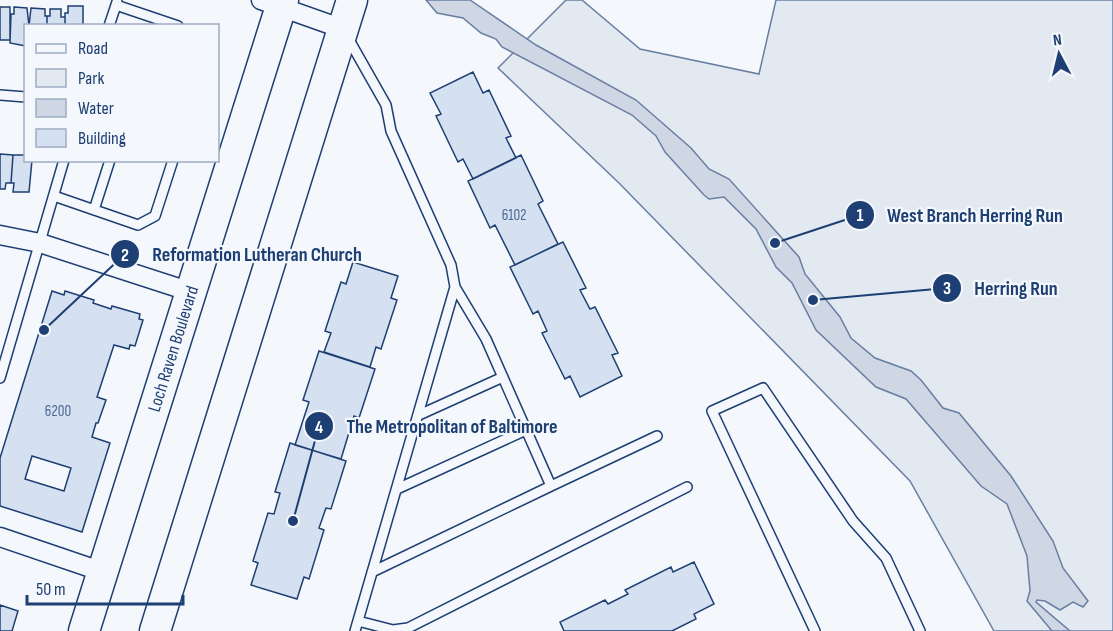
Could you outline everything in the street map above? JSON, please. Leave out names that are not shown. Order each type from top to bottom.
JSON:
[{"type":"main road","points":[[155,631],[352,0]]},
{"type":"main road","name":"Loch Raven Boulevard","points":[[84,631],[191,292],[275,2]]},
{"type":"street","points":[[275,2],[343,29]]},
{"type":"street","points":[[0,235],[40,243],[191,292]]},
{"type":"street","points":[[0,537],[103,572]]},
{"type":"lane","points":[[110,24],[117,3],[153,22]]},
{"type":"lane","points":[[343,29],[386,105],[391,130],[451,266],[455,287],[486,339],[551,486]]},
{"type":"lane","points":[[0,95],[24,97]]},
{"type":"lane","points":[[0,378],[63,162]]},
{"type":"lane","points":[[94,210],[109,162]]},
{"type":"lane","points":[[54,196],[138,225],[155,216],[172,162]]},
{"type":"lane","points":[[355,631],[455,287]]},
{"type":"lane","points":[[419,415],[503,377]]},
{"type":"lane","points":[[816,631],[712,411],[763,388],[853,522],[886,558],[920,631]]},
{"type":"lane","points":[[397,489],[526,430]]},
{"type":"lane","points":[[372,572],[657,436]]},
{"type":"lane","points":[[358,621],[393,630],[408,628],[687,487]]},
{"type":"green space","points":[[566,0],[582,0],[640,49],[759,74],[776,0],[1113,0],[1113,631],[994,631],[910,481],[619,183],[498,68]]},
{"type":"water","points":[[426,0],[470,0],[536,45],[636,100],[691,148],[709,169],[729,179],[799,257],[805,274],[840,317],[851,338],[875,358],[911,371],[943,408],[959,413],[1011,476],[1053,541],[1063,568],[1088,601],[1083,607],[1073,602],[1060,610],[1045,601],[1037,600],[1036,602],[1070,631],[1052,631],[1027,601],[1030,591],[1027,556],[1007,504],[981,486],[906,399],[876,387],[816,330],[792,283],[776,267],[756,229],[724,197],[709,199],[704,195],[665,152],[656,136],[632,115],[502,47],[496,39],[481,33],[463,18],[437,13]]},
{"type":"building","points":[[68,6],[83,6],[83,24],[65,24],[65,13],[68,13]]},
{"type":"building","points":[[0,7],[10,7],[10,40],[0,40]]},
{"type":"building","points":[[14,7],[27,8],[29,24],[24,24],[24,46],[10,43],[11,14],[14,14]]},
{"type":"building","points":[[31,8],[45,9],[47,24],[29,24]]},
{"type":"building","points":[[50,9],[61,9],[61,17],[65,17],[65,24],[47,24],[47,16],[50,16]]},
{"type":"building","points":[[473,72],[483,93],[489,90],[511,136],[506,138],[516,158],[473,179],[463,159],[458,162],[436,116],[441,114],[430,93]]},
{"type":"building","points":[[0,154],[13,155],[11,183],[6,183],[5,189],[0,189]]},
{"type":"building","points":[[13,155],[24,155],[24,162],[32,162],[29,192],[13,192],[14,183],[11,183]]},
{"type":"building","points":[[521,155],[543,201],[538,204],[558,244],[515,265],[495,225],[490,228],[468,181]]},
{"type":"building","points":[[563,242],[586,288],[580,290],[590,309],[595,307],[618,353],[612,355],[622,376],[580,397],[570,376],[565,379],[542,333],[547,331],[538,311],[533,314],[510,267]]},
{"type":"building","points":[[353,262],[398,276],[391,298],[397,300],[381,349],[376,347],[370,367],[324,352],[331,333],[325,331],[341,282],[346,284]]},
{"type":"building","points":[[52,291],[64,295],[65,291],[94,300],[93,303],[111,309],[112,306],[140,314],[139,319],[143,320],[135,346],[130,345],[129,349],[114,345],[97,397],[106,400],[92,437],[110,443],[82,532],[0,506],[0,458]],"holes":[[[32,456],[71,468],[64,491],[25,479]]]},
{"type":"building","points":[[319,351],[375,369],[359,418],[354,416],[341,459],[295,445],[309,402],[303,400]]},
{"type":"building","points":[[290,443],[346,461],[331,509],[326,508],[319,528],[324,530],[309,579],[304,577],[297,599],[251,585],[258,563],[253,561],[268,513],[274,514],[280,493],[275,492]]},
{"type":"building","points":[[694,562],[714,604],[694,614],[696,619],[672,631],[564,631],[560,622],[605,600],[608,604],[628,594],[625,590],[671,567],[673,572]]},
{"type":"building","points":[[0,605],[18,611],[12,631],[0,631]]},
{"type":"place","name":"West Branch Herring Run","points":[[775,243]]},
{"type":"place","name":"Herring Run","points":[[813,300]]},
{"type":"place","name":"Reformation Lutheran Church","points":[[44,330]]},
{"type":"place","name":"The Metropolitan of Baltimore","points":[[293,521]]}]
